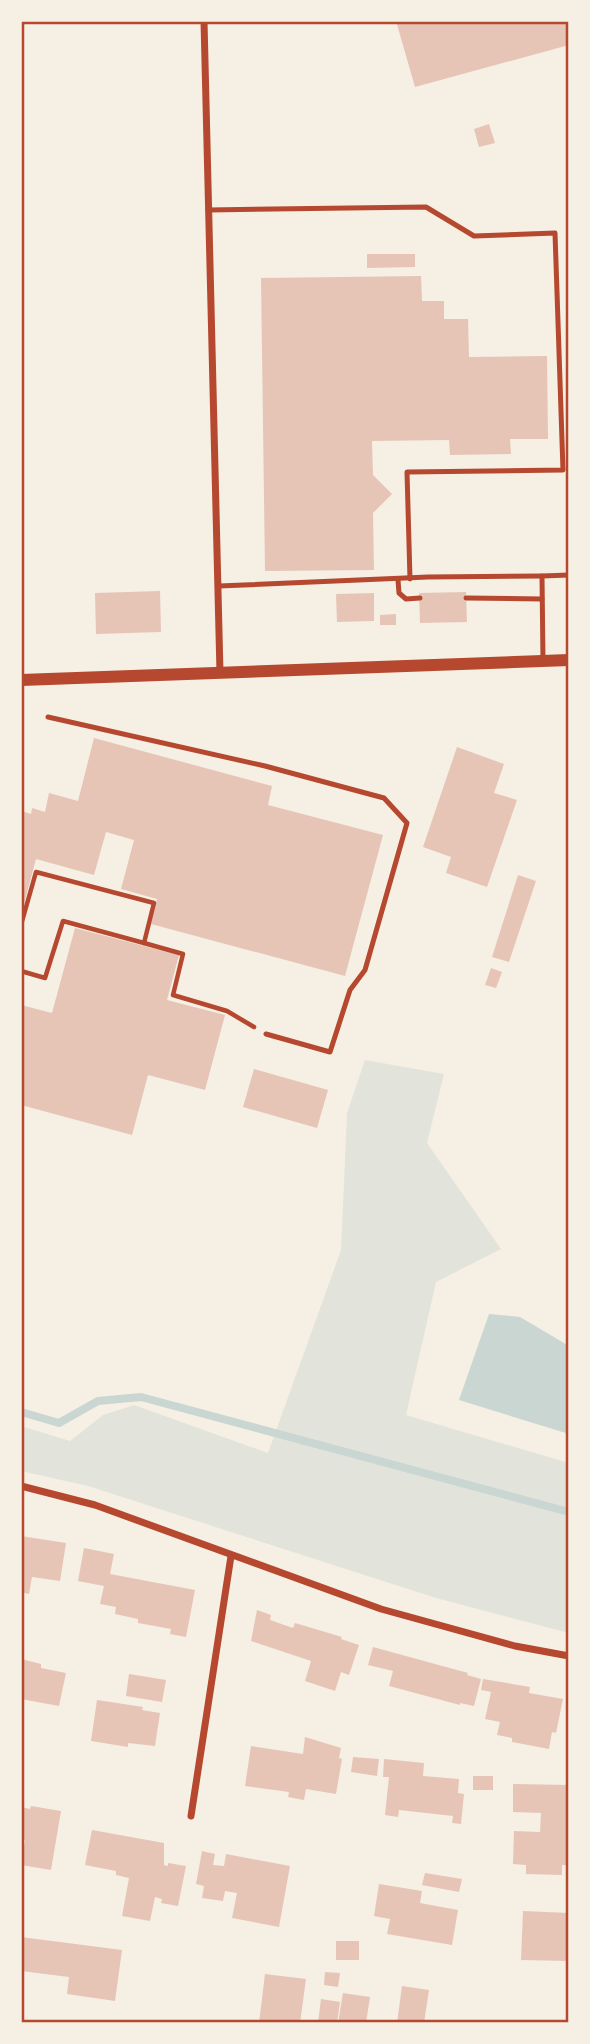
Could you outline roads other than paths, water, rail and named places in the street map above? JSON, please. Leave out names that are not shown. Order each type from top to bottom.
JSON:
[{"type":"street","points":[[204,21],[220,673]]},
{"type":"street","points":[[21,680],[569,660]]},
{"type":"street","points":[[21,1486],[95,1506],[382,1609],[516,1646],[569,1656]]},
{"type":"street","points":[[191,1816],[231,1556]]},
{"type":"lane","points":[[208,210],[426,207],[474,236],[555,233],[563,470],[407,472],[410,579]]},
{"type":"lane","points":[[219,586],[569,575]]},
{"type":"lane","points":[[542,576],[543,662]]},
{"type":"lane","points":[[398,580],[399,593],[406,599],[420,598]]},
{"type":"lane","points":[[466,598],[542,599]]},
{"type":"lane","points":[[48,717],[265,766],[384,798],[407,823],[365,970],[349,990],[330,1052],[266,1034]]},
{"type":"waterway","points":[[21,1412],[59,1423],[98,1401],[141,1397],[569,1512]]}]
